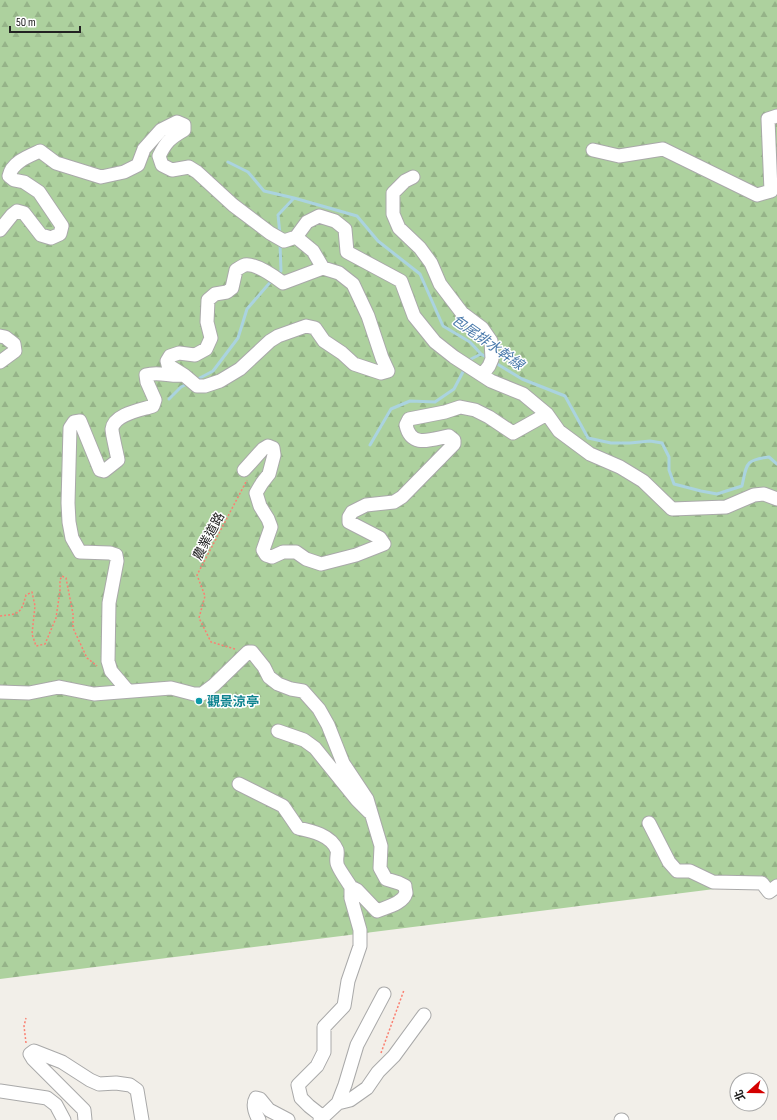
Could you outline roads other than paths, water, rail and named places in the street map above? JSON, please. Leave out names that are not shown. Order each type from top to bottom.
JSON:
[{"type":"lane","points":[[593,150],[619,156],[663,149],[757,195],[771,191],[768,119],[777,116]]},
{"type":"lane","points":[[0,230],[17,211],[24,212],[41,235],[51,238],[60,234],[62,226],[39,192],[24,182],[14,180],[9,176],[10,170],[23,158],[40,151],[56,163],[101,177],[124,172],[138,165],[144,149],[161,130],[177,122],[184,125],[184,130],[171,137],[164,146],[159,156],[162,165],[172,170],[189,168],[197,172],[233,205],[270,234],[284,241],[296,237],[307,222],[320,216],[335,221],[345,229],[347,252],[401,281],[414,316],[435,342],[454,357],[480,367],[491,381],[523,394],[547,414],[559,431],[590,454],[620,467],[643,481],[672,509],[726,507],[754,495],[764,494],[777,499]]},
{"type":"lane","points":[[413,177],[405,181],[393,193],[393,214],[399,228],[420,248],[431,263],[440,284],[462,313],[482,328],[491,341],[480,367]]},
{"type":"lane","points":[[296,237],[313,251],[323,268]]},
{"type":"lane","points":[[244,265],[253,266],[278,280],[323,268],[339,273],[353,284],[368,316],[388,371],[381,373],[354,364],[342,353],[324,342],[315,328],[306,326],[278,336],[270,341],[240,370],[220,381],[205,386],[197,386],[184,375],[168,365],[167,360],[170,356],[179,353],[195,355],[206,349],[211,338],[207,322],[208,300],[215,294],[227,292],[232,288],[236,270],[244,265]]},
{"type":"lane","points":[[0,336],[5,337],[14,344],[15,351],[0,362]]},
{"type":"lane","points":[[128,691],[111,671],[108,661],[109,603],[117,561],[116,555],[110,553],[80,552],[72,538],[68,503],[70,428],[74,422],[80,422],[100,470],[104,471],[118,460],[112,429],[116,421],[122,416],[153,406],[155,400],[147,382],[146,375],[154,373],[176,376],[184,375]]},
{"type":"lane","points":[[246,474],[263,449],[268,446],[273,448],[274,455],[269,474],[256,493],[260,506],[272,527],[263,550],[266,556],[272,557],[283,552],[296,552],[306,559],[320,564],[356,555],[384,544],[380,538],[349,522],[348,517],[352,512],[366,505],[394,502],[402,497],[454,444],[454,440],[449,436],[425,442],[414,438],[408,433],[406,425],[409,419],[445,412],[460,407],[475,410],[514,433],[547,414]]},
{"type":"lane","points":[[0,692],[29,693],[59,687],[94,694],[171,688],[194,694],[202,694],[214,685],[248,652],[252,652],[264,667],[269,677],[278,684],[291,689],[303,691],[319,709],[328,724],[343,763],[367,799],[382,846],[380,868],[386,879],[405,886],[406,894],[401,900],[377,911],[357,890],[351,887]]},
{"type":"lane","points":[[278,731],[304,740],[315,748],[357,800],[372,815]]},
{"type":"lane","points":[[239,784],[283,806],[298,828],[315,831],[333,843],[338,851],[336,863],[351,887],[352,898],[360,930],[360,946],[348,981],[344,1006],[324,1027],[324,1052],[317,1066],[298,1085],[302,1098],[321,1118],[338,1103],[357,1045],[384,994]]},
{"type":"lane","points":[[649,823],[669,862],[677,871],[690,871],[713,882],[762,883],[769,892],[777,886]]},
{"type":"lane","points":[[338,1103],[350,1100],[367,1088],[378,1072],[394,1056],[424,1015]]},
{"type":"lane","points":[[85,1120],[84,1110],[33,1059],[30,1054],[34,1051],[62,1062],[99,1084],[116,1083],[130,1085],[137,1090],[142,1120]]},
{"type":"lane","points":[[0,1091],[47,1098],[56,1106],[64,1120]]},
{"type":"lane","points":[[259,1120],[255,1112],[254,1102],[256,1098],[260,1099],[269,1110],[288,1120]]},
{"type":"waterway","points":[[228,162],[248,172],[264,191],[294,198]]},
{"type":"waterway","name":"包尾排水幹線","points":[[280,234],[278,215],[294,198],[357,216],[378,241],[420,274],[443,326],[470,342],[481,354],[488,358]]},
{"type":"waterway","name":"包尾排水幹線","points":[[277,275],[281,271],[280,244]]},
{"type":"waterway","name":"包尾排水幹線","points":[[196,380],[213,371],[238,338],[247,309],[273,279]]},
{"type":"waterway","points":[[467,362],[481,354]]},
{"type":"waterway","name":"包尾排水幹線","points":[[494,362],[522,379],[565,396],[588,438],[611,443],[650,441],[662,443],[669,457],[669,470],[674,484],[717,494],[742,486],[746,468],[751,461],[769,457],[777,464]]},
{"type":"waterway","points":[[370,445],[391,409],[410,401],[435,402],[454,389],[465,368]]},
{"type":"waterway","name":"包尾排水幹線","points":[[169,399],[181,387],[189,383]]},
{"type":"place","name":"觀景涼亭","points":[[199,701]]}]
